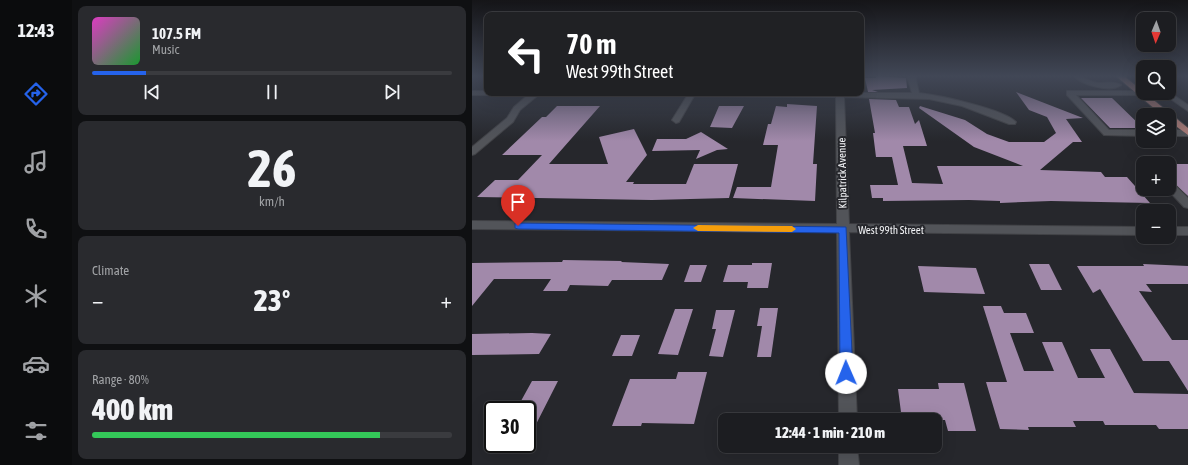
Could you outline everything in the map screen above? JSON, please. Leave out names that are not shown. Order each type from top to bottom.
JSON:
[{"type":"main road","points":[[1149,100],[1158,108]]},
{"type":"main road","points":[[1176,123],[1188,133]]},
{"type":"street","points":[[472,152],[510,120],[517,109],[530,98]]},
{"type":"street","points":[[676,120],[690,98]]},
{"type":"street","name":"Kilpatrick Avenue","points":[[840,98],[848,413]]},
{"type":"street","points":[[938,98],[973,106],[1012,122]]},
{"type":"street","points":[[1074,98],[1107,133],[1136,133]]},
{"type":"street","points":[[1176,100],[1188,109]]},
{"type":"street","points":[[1176,133],[1188,133]]},
{"type":"street","points":[[1176,192],[1188,204]]},
{"type":"street","name":"West 99th Street","points":[[472,225],[843,230],[1136,231]]},
{"type":"street","points":[[1176,231],[1188,231]]},
{"type":"street","points":[[848,453],[849,465]]},
{"type":"building","points":[[1020,98],[1031,98],[1083,118],[1066,119],[1082,142],[1073,142],[1040,170],[1101,172],[1105,177],[1127,177],[1136,187],[1136,196],[1144,196],[1150,203],[1051,201],[1000,203],[1000,201],[969,200],[883,201],[883,198],[872,198],[870,185],[898,185],[892,157],[876,157],[873,133],[875,133],[869,99],[896,100],[899,107],[909,107],[915,124],[919,120],[927,146],[903,146],[912,183],[943,184],[937,166],[1023,166],[974,147],[919,108],[920,106],[965,120],[987,134],[1009,142],[1044,142],[1056,133],[1047,117],[1029,110]]},
{"type":"building","points":[[1081,98],[1112,98],[1136,121],[1136,128],[1110,128]]},
{"type":"building","points":[[787,104],[817,106],[813,164],[817,164],[815,201],[733,198],[737,187],[771,187],[778,145],[763,145],[768,124],[771,124],[776,106],[787,107]]},
{"type":"building","points":[[557,106],[600,106],[549,164],[608,164],[599,137],[634,129],[647,155],[626,182],[634,182],[633,184],[686,184],[694,164],[738,164],[729,198],[652,200],[477,197],[495,180],[518,180],[542,155],[502,155],[542,117],[546,117]]},
{"type":"building","points":[[719,106],[744,106],[732,128],[710,127]]},
{"type":"building","points":[[701,132],[728,149],[717,150],[696,159],[700,150],[652,151],[657,139],[686,139]]},
{"type":"building","points":[[1176,164],[1188,164],[1188,196],[1176,185]]},
{"type":"building","points":[[563,260],[622,261],[621,262],[669,264],[662,280],[612,280],[608,286],[570,285],[567,291],[543,291],[551,279],[494,279],[472,306],[472,263],[562,262]]},
{"type":"building","points":[[752,263],[772,263],[768,288],[747,288],[748,282],[723,282],[728,265],[752,265]]},
{"type":"building","points":[[1029,264],[1049,264],[1062,290],[1041,290]]},
{"type":"building","points":[[1143,264],[1188,266],[1188,284],[1146,284],[1152,292],[1139,291],[1172,340],[1188,340],[1188,391],[1169,361],[1143,361],[1100,289],[1093,293],[1077,266],[1144,266]]},
{"type":"building","points":[[690,265],[707,265],[701,282],[684,282]]},
{"type":"building","points":[[918,266],[976,268],[985,294],[924,292]]},
{"type":"building","points":[[983,306],[1001,306],[1004,313],[1026,313],[1034,333],[1010,333],[1024,371],[1054,371],[1042,342],[1062,342],[1078,378],[1105,378],[1090,349],[1110,349],[1134,393],[1188,394],[1188,429],[1159,429],[1156,425],[1105,425],[1103,421],[1073,421],[1076,427],[1028,427],[1029,430],[1000,429],[986,382],[1007,382]]},
{"type":"building","points":[[760,308],[778,308],[771,357],[757,357],[762,326],[757,326]]},
{"type":"building","points":[[675,309],[693,309],[678,355],[658,354]]},
{"type":"building","points":[[716,310],[735,310],[723,357],[709,356],[716,329],[712,329]]},
{"type":"building","points":[[472,334],[551,334],[539,354],[472,355]]},
{"type":"building","points":[[621,335],[640,335],[632,356],[612,356]]},
{"type":"building","points":[[678,372],[707,372],[694,424],[642,423],[641,426],[612,426],[630,379],[676,379]]},
{"type":"building","points":[[532,381],[558,381],[536,424],[536,401],[521,401]]},
{"type":"building","points":[[938,383],[964,383],[976,431],[948,431],[945,420],[942,420],[942,413],[901,413],[898,389],[939,389]]},
{"type":"slow traffic","points":[[698,228],[792,229]]},
{"type":"route","points":[[518,226],[843,230],[846,373]]}]
